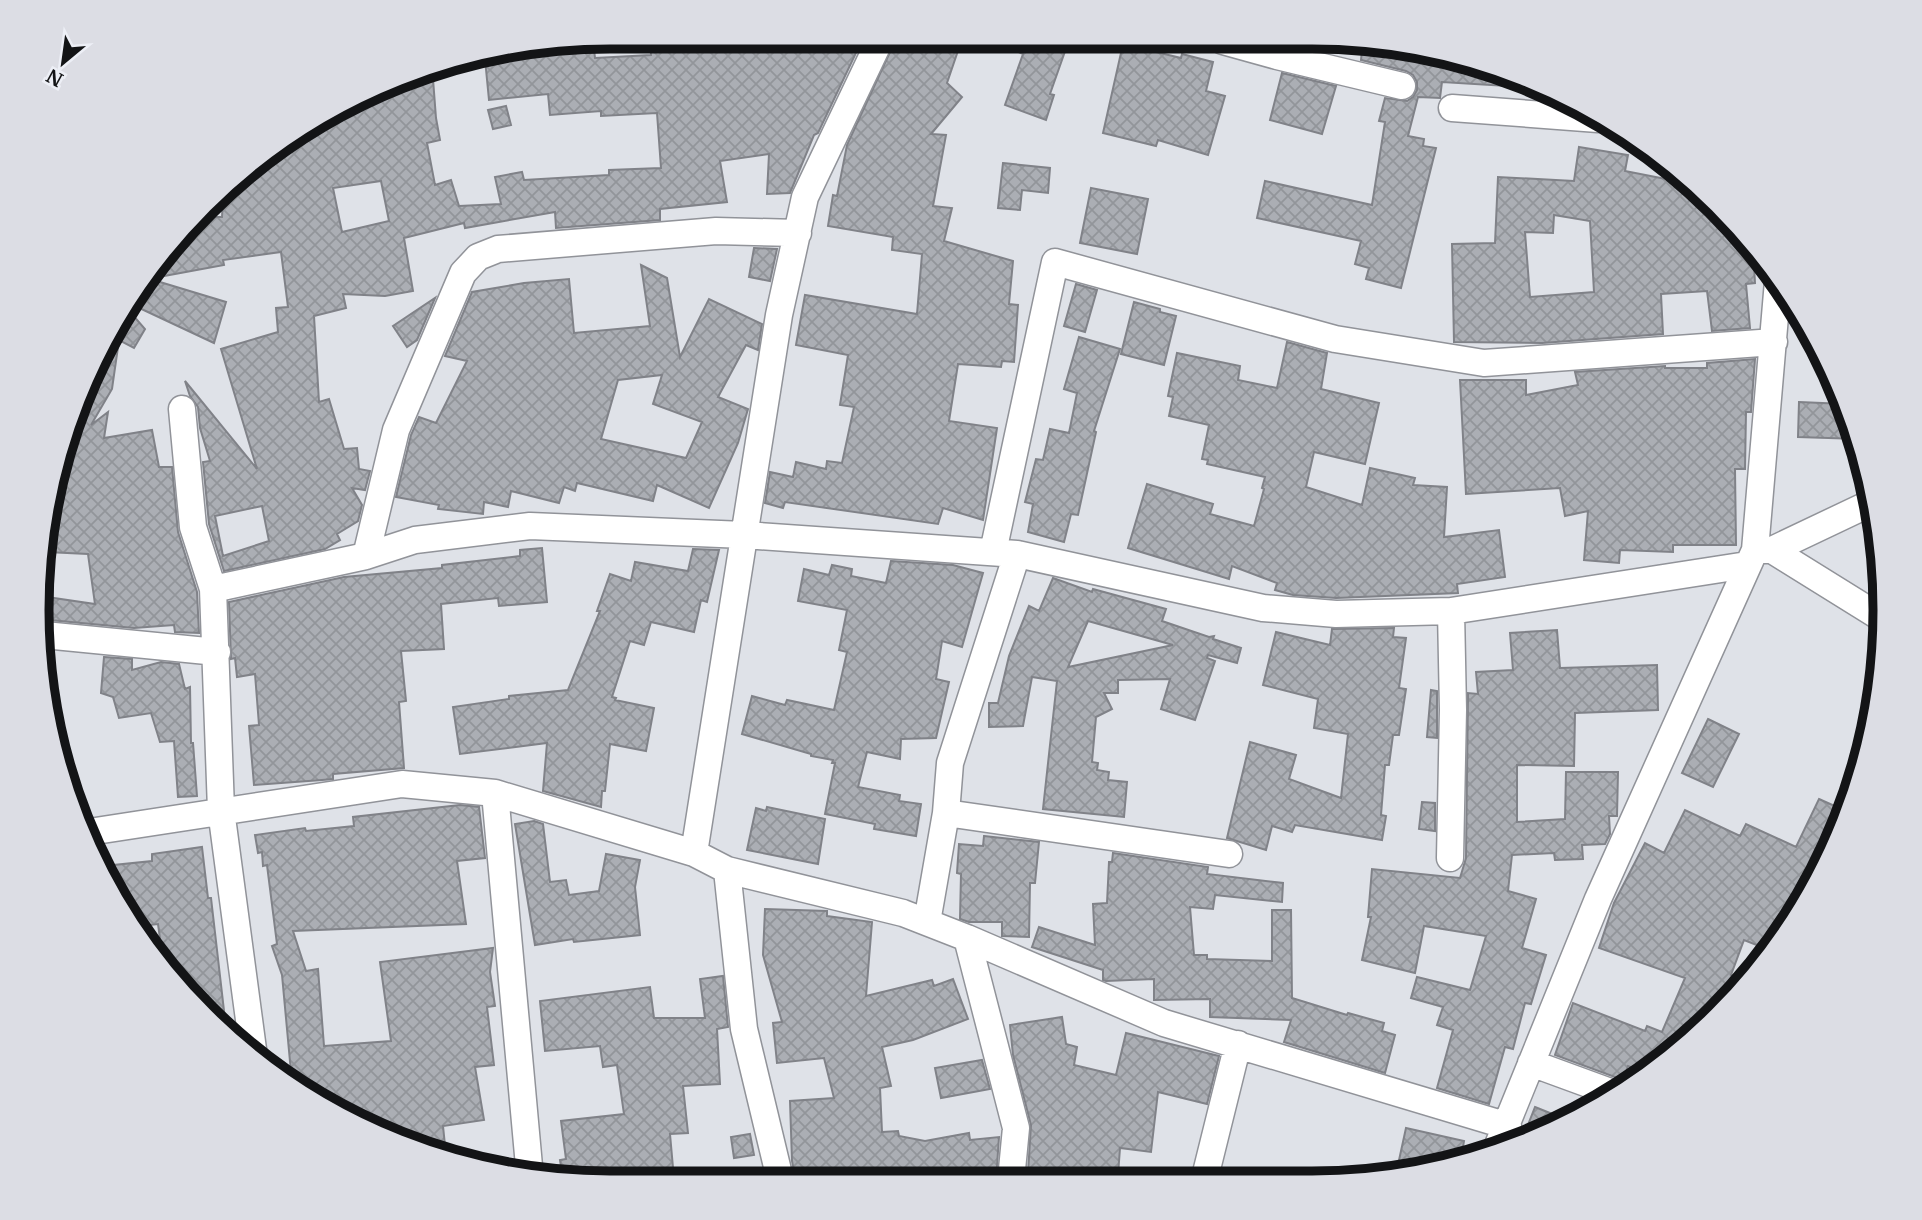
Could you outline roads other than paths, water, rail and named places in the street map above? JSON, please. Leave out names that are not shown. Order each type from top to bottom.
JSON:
[{"type":"street","points":[[694,853],[779,315],[805,197],[876,49]]},
{"type":"street","points":[[1250,49],[1402,86]]},
{"type":"street","points":[[1452,108],[1580,118]]},
{"type":"street","points":[[366,556],[396,430],[463,273],[478,257],[498,248],[716,231],[798,233]]},
{"type":"street","points":[[927,922],[946,813],[950,763],[1005,553],[1055,262],[1335,339],[1484,363],[1774,342]]},
{"type":"street","points":[[1502,1137],[1598,900],[1758,555],[1777,297]]},
{"type":"street","points":[[182,409],[193,527],[213,589],[221,810],[252,1042]]},
{"type":"street","points":[[213,589],[366,556],[415,540],[530,526],[744,535],[1005,553],[1263,608],[1336,614],[1451,611],[1758,555],[1863,507]]},
{"type":"street","points":[[1758,555],[1873,614]]},
{"type":"street","points":[[1450,858],[1453,710],[1451,611]]},
{"type":"street","points":[[50,636],[217,652]]},
{"type":"street","points":[[95,831],[402,784],[495,793],[694,853],[727,870],[903,913],[1164,1023],[1508,1126]]},
{"type":"street","points":[[495,793],[529,1165]]},
{"type":"street","points":[[946,813],[1229,854]]},
{"type":"street","points":[[727,870],[744,1029],[778,1171]]},
{"type":"street","points":[[967,938],[1016,1128],[1012,1171]]},
{"type":"street","points":[[1206,1171],[1238,1044]]},
{"type":"street","points":[[1531,1063],[1603,1089]]}]
